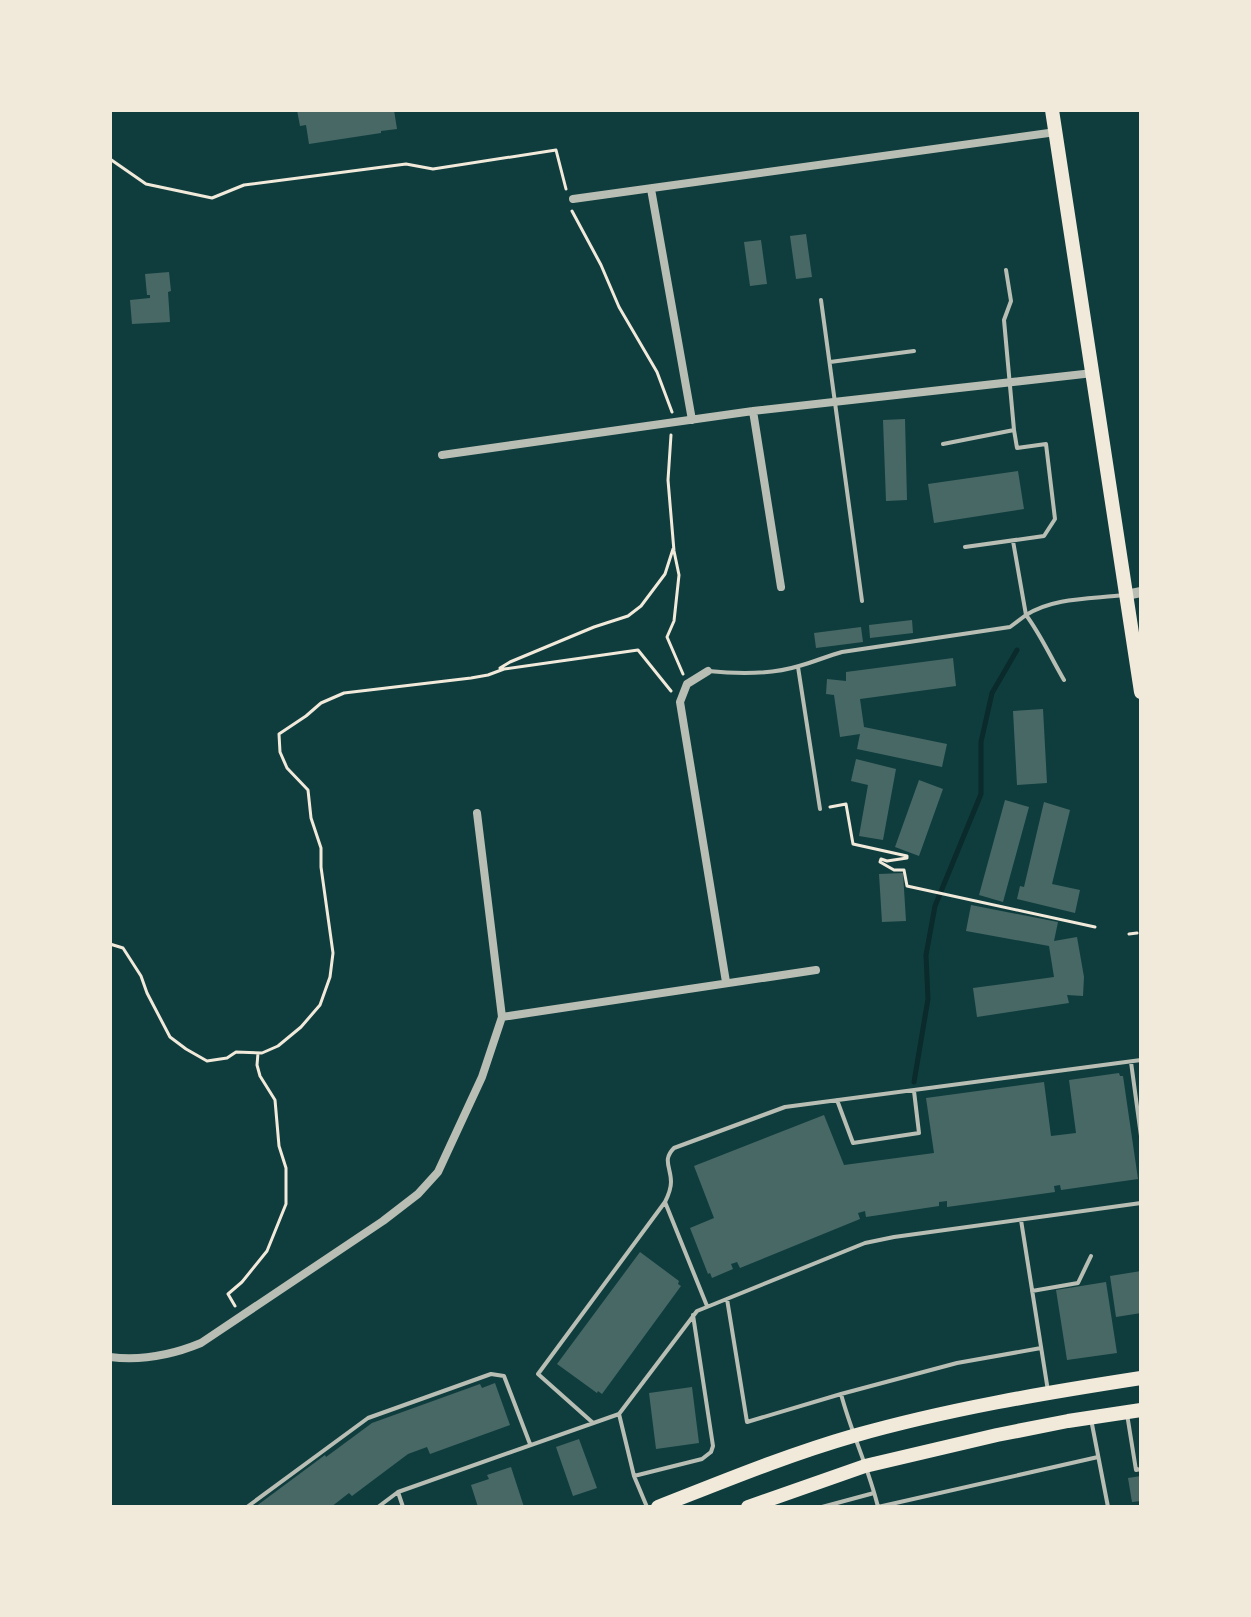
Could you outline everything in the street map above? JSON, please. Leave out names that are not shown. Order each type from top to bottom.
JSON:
[{"type":"main road","points":[[1052,110],[1141,692]]},
{"type":"main road","points":[[658,1507],[794,1455],[854,1436],[954,1411],[1141,1378]]},
{"type":"main road","points":[[748,1507],[865,1466],[997,1435],[1134,1411]]},
{"type":"street","points":[[571,202],[1056,132]]},
{"type":"street","points":[[651,189],[692,420]]},
{"type":"street","points":[[442,455],[753,411],[1093,373]]},
{"type":"street","points":[[753,411],[781,587]]},
{"type":"street","points":[[1126,595],[1141,592]]},
{"type":"street","points":[[708,671],[687,684],[680,702],[726,982]]},
{"type":"street","points":[[111,1358],[132,1359],[180,1352],[201,1343],[383,1221],[418,1194],[438,1172],[482,1077],[502,1017],[477,813]]},
{"type":"street","points":[[502,1017],[816,970]]},
{"type":"lane","points":[[965,547],[1044,536],[1055,519],[1046,444],[1017,448],[1004,320],[1011,301],[1006,270]]},
{"type":"lane","points":[[821,300],[862,601]]},
{"type":"lane","points":[[830,362],[914,351]]},
{"type":"lane","points":[[943,444],[1014,430]]},
{"type":"lane","points":[[1013,541],[1026,615],[1039,632],[1064,680]]},
{"type":"lane","points":[[708,671],[733,674],[798,667],[842,652],[1010,627],[1038,607],[1056,603],[1126,595]]},
{"type":"lane","points":[[798,667],[820,809]]},
{"type":"lane","points":[[593,1423],[538,1374],[665,1202],[671,1182],[669,1153],[674,1148],[785,1107],[1141,1060]]},
{"type":"lane","points":[[1131,1062],[1141,1136]]},
{"type":"lane","points":[[837,1100],[853,1143],[919,1133],[914,1091]]},
{"type":"lane","points":[[665,1202],[707,1306]]},
{"type":"lane","points":[[378,1507],[398,1492],[619,1414],[693,1315],[707,1306],[871,1241],[1141,1203]]},
{"type":"lane","points":[[1021,1220],[1049,1392]]},
{"type":"lane","points":[[1032,1291],[1078,1283],[1091,1256]]},
{"type":"lane","points":[[727,1299],[747,1422],[957,1363],[1041,1348]]},
{"type":"lane","points":[[634,1476],[702,1459],[711,1452],[713,1446],[693,1315]]},
{"type":"lane","points":[[247,1507],[368,1418],[491,1374],[504,1376],[530,1444]]},
{"type":"lane","points":[[841,1394],[878,1507],[1098,1457]]},
{"type":"lane","points":[[1134,1411],[1136,1470],[1141,1469]]},
{"type":"lane","points":[[619,1414],[634,1476],[647,1507]]},
{"type":"lane","points":[[1091,1417],[1108,1507]]},
{"type":"lane","points":[[398,1492],[403,1507]]},
{"type":"lane","points":[[822,1507],[874,1492]]},
{"type":"path","points":[[110,159],[146,184],[212,198],[244,185],[406,164],[433,169],[556,150],[573,215],[601,265],[619,307],[657,372],[673,414],[668,480],[679,575],[674,621],[667,637],[687,684]]},
{"type":"path","points":[[492,673],[510,662],[628,616],[641,606],[665,574],[674,546]]},
{"type":"path","points":[[110,944],[123,948],[141,976],[170,1037],[186,1049],[207,1061],[227,1058],[236,1052],[258,1053],[278,1046],[301,1027],[320,1005],[330,977],[333,953],[321,848],[311,818],[308,790],[287,768],[280,752],[279,734],[321,703],[344,693],[471,678],[504,669],[638,650],[680,702]]},
{"type":"path","points":[[820,809],[846,804],[853,844],[907,856],[901,860],[881,859],[880,862],[894,870],[904,870],[907,886],[1095,927]]},
{"type":"path","points":[[1129,934],[1137,933]]},
{"type":"path","points":[[241,1316],[228,1294],[267,1251],[286,1204],[286,1168],[279,1146],[275,1100],[260,1076],[258,1053]]},
{"type":"building","points":[[297,110],[394,110],[397,129],[309,144],[306,125],[300,126]]},
{"type":"building","points":[[806,234],[812,277],[796,279],[790,236]]},
{"type":"building","points":[[761,240],[767,284],[750,286],[744,242]]},
{"type":"building","points":[[169,272],[170,322],[132,324],[130,300],[150,298],[145,274]]},
{"type":"building","points":[[905,419],[907,500],[886,501],[883,420]]},
{"type":"building","points":[[1018,471],[1024,509],[934,523],[928,484]]},
{"type":"building","points":[[912,620],[913,633],[870,638],[869,625]]},
{"type":"building","points":[[861,627],[863,642],[816,648],[814,633]]},
{"type":"building","points":[[953,658],[956,686],[860,699],[864,727],[947,744],[942,767],[857,749],[860,734],[840,737],[834,695],[826,694],[827,679],[846,681],[846,672]]},
{"type":"building","points":[[1043,709],[1047,783],[1017,785],[1013,711]]},
{"type":"building","points":[[856,759],[896,769],[883,840],[859,836],[868,785],[851,781]]},
{"type":"building","points":[[919,780],[943,789],[919,856],[895,847]]},
{"type":"building","points":[[1005,800],[1029,807],[1003,902],[979,895]]},
{"type":"building","points":[[1044,802],[1070,810],[1052,884],[1080,890],[1075,913],[1017,899],[1020,886],[1024,887]]},
{"type":"building","points":[[903,873],[906,921],[882,922],[879,874]]},
{"type":"building","points":[[971,905],[1058,922],[1054,941],[1077,937],[1084,977],[1083,996],[1067,995],[1069,1003],[977,1017],[973,988],[1054,977],[1049,946],[966,931]]},
{"type":"building","points":[[1119,1073],[1123,1076],[1138,1179],[1061,1190],[1060,1185],[1054,1186],[1055,1192],[947,1207],[947,1201],[939,1202],[939,1206],[866,1217],[865,1211],[858,1213],[860,1219],[740,1268],[737,1262],[731,1264],[733,1269],[712,1278],[708,1274],[690,1228],[714,1218],[694,1166],[824,1115],[844,1165],[934,1153],[926,1098],[1044,1082],[1051,1136],[1076,1133],[1069,1080]]},
{"type":"building","points":[[640,1252],[679,1281],[681,1286],[602,1394],[597,1393],[557,1364]]},
{"type":"building","points":[[1141,1271],[1141,1313],[1116,1317],[1110,1276]]},
{"type":"building","points":[[1106,1282],[1117,1353],[1067,1360],[1056,1290]]},
{"type":"building","points":[[495,1383],[510,1425],[430,1454],[427,1447],[408,1454],[352,1496],[349,1493],[331,1507],[255,1507],[372,1423],[480,1384],[482,1388]]},
{"type":"building","points":[[692,1387],[699,1443],[656,1449],[649,1393]]},
{"type":"building","points":[[579,1439],[597,1488],[573,1496],[556,1447]]},
{"type":"building","points":[[511,1467],[524,1507],[478,1507],[471,1485],[489,1479],[487,1475]]},
{"type":"building","points":[[1141,1476],[1141,1501],[1132,1502],[1128,1478]]},
{"type":"waterway","points":[[914,1082],[928,999],[926,955],[935,906],[981,794],[981,742],[992,693],[1017,650]]}]
